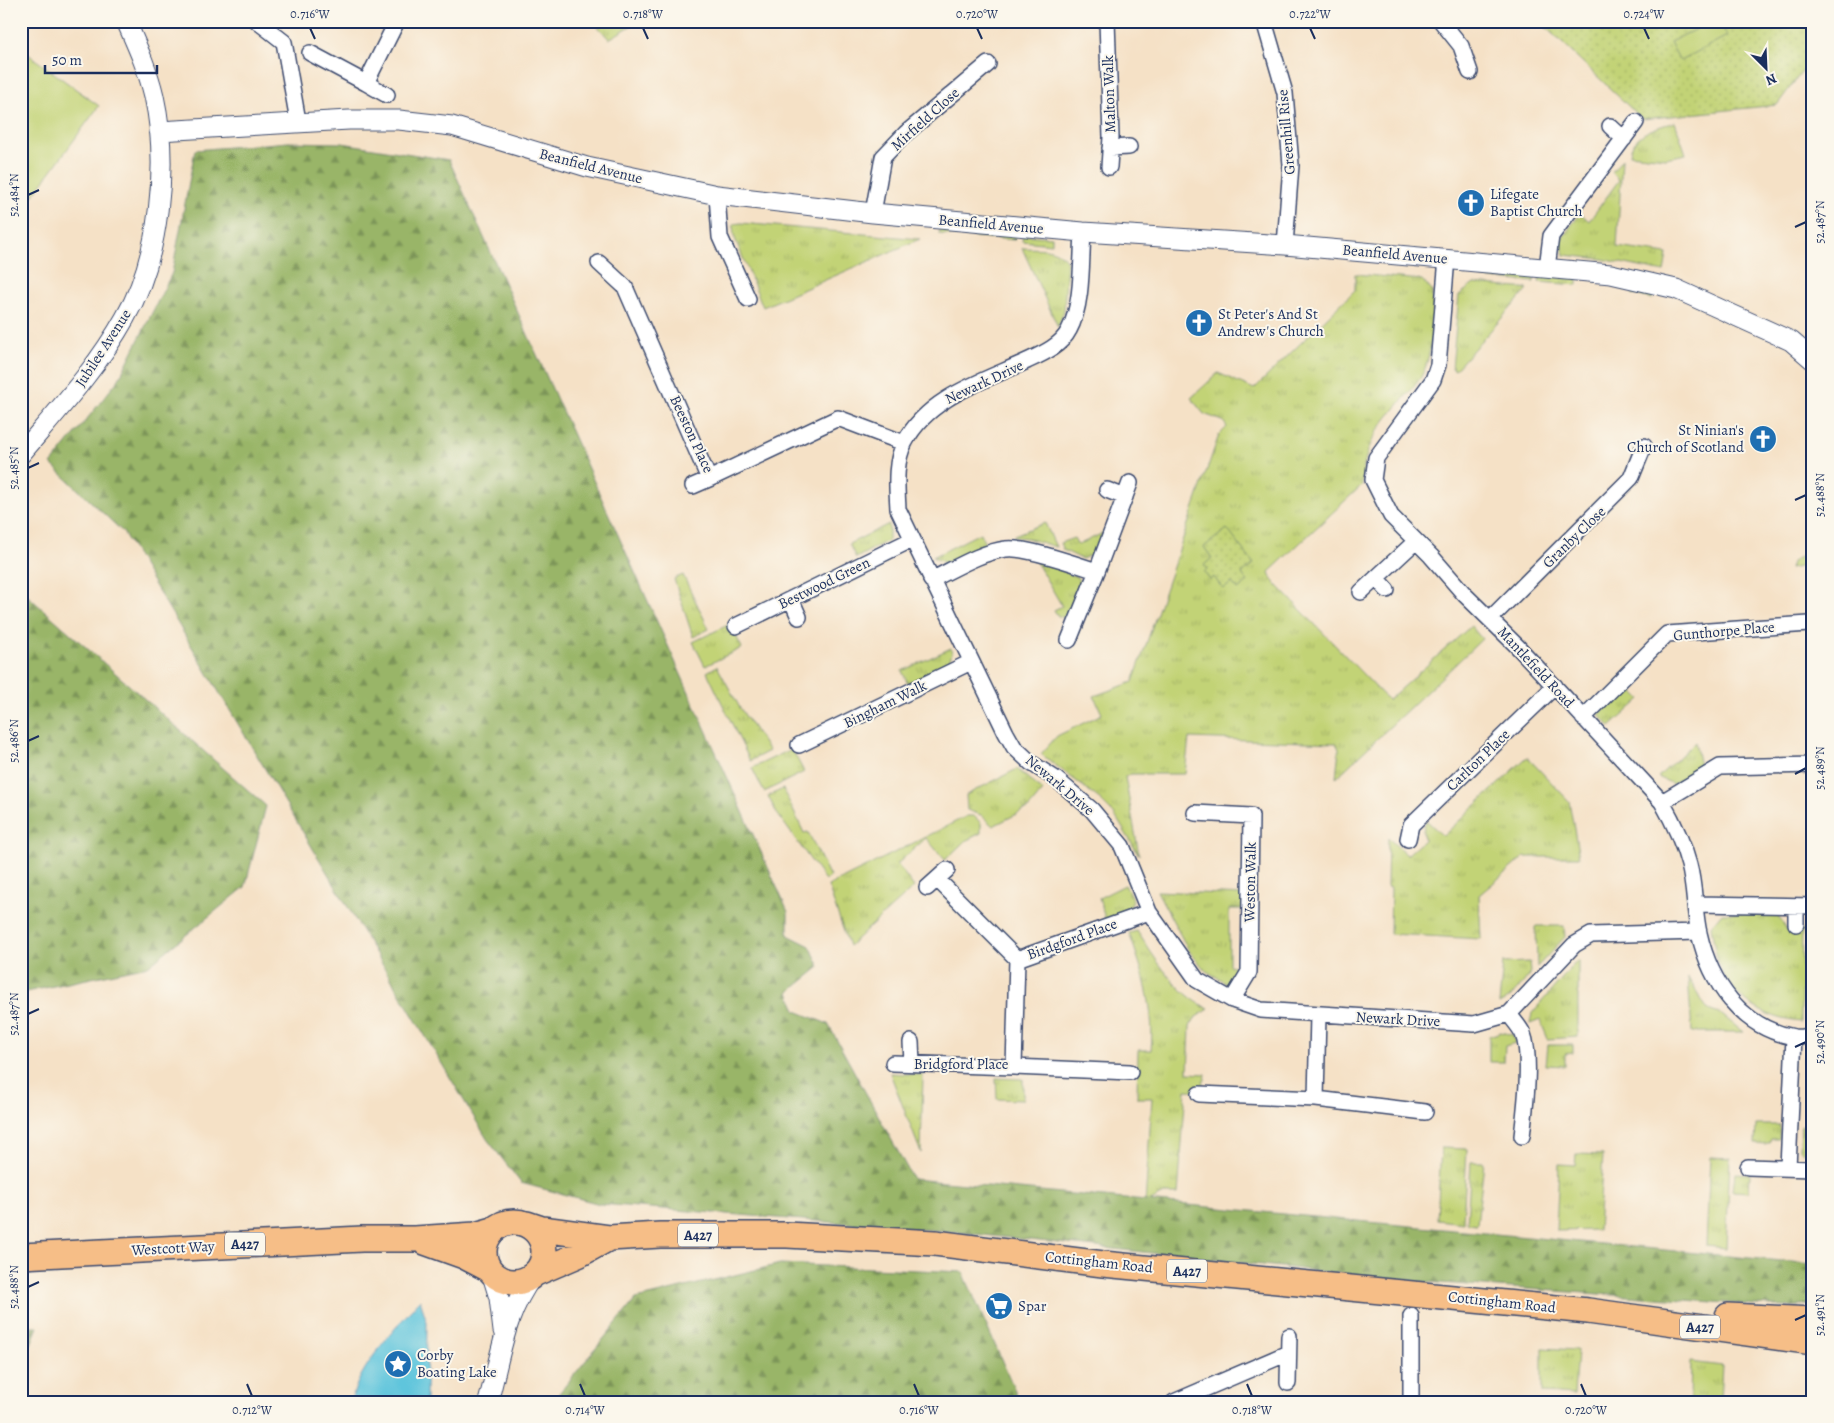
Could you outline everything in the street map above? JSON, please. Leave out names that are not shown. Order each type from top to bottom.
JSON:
[{"type":"highway","name":"A427","points":[[493,1230],[509,1222],[527,1224]]},
{"type":"highway","points":[[527,1224],[541,1237],[544,1246],[544,1256],[534,1274]]},
{"type":"highway","name":"Cottingham Road","points":[[527,1224],[542,1229],[609,1238],[660,1235],[787,1235],[935,1243],[1103,1264],[1588,1311],[1813,1342]]},
{"type":"highway","name":"Westcott Way","points":[[21,1256],[362,1238],[415,1239],[475,1235],[493,1230]]},
{"type":"highway","points":[[490,1271],[485,1261],[484,1244],[493,1230]]},
{"type":"highway","name":"Cottingham Road","points":[[534,1274],[578,1255],[609,1238]]},
{"type":"highway","name":"Westcott Way","points":[[415,1239],[464,1256],[490,1271]]},
{"type":"highway","name":"A427","points":[[490,1271],[507,1282],[525,1280],[534,1274]]},
{"type":"highway","name":"Cottingham Road","points":[[1588,1311],[1813,1320]]},
{"type":"street","name":"Jubilee Avenue","points":[[21,454],[76,391],[126,316],[142,277],[158,212],[161,182],[159,131],[154,96],[143,60],[126,21]]},
{"type":"street","points":[[257,21],[284,42],[298,121]]},
{"type":"street","points":[[366,83],[397,21]]},
{"type":"street","name":"Malton Walk","points":[[1107,21],[1109,167]]},
{"type":"street","name":"Greenhill Rise","points":[[1264,21],[1285,93],[1291,165],[1285,245]]},
{"type":"street","points":[[1442,21],[1461,46],[1470,72]]},
{"type":"street","points":[[310,53],[387,95]]},
{"type":"street","name":"Mirfield Close","points":[[872,213],[883,157],[906,133],[988,64]]},
{"type":"street","name":"Beanfield Avenue","points":[[159,131],[298,121],[399,120],[452,126],[587,168],[717,195],[872,213],[1083,232],[1285,245],[1611,274],[1676,289],[1791,341],[1813,360]]},
{"type":"street","points":[[1547,268],[1551,236],[1636,122]]},
{"type":"street","points":[[1610,126],[1624,139]]},
{"type":"street","points":[[1110,148],[1129,147]]},
{"type":"street","points":[[717,195],[720,237],[748,299]]},
{"type":"street","name":"Newark Drive","points":[[1083,232],[1075,314],[1069,330],[1062,340],[1044,353],[937,404],[920,420],[904,442],[897,474],[898,510],[911,540],[1014,747],[1031,763],[1056,779],[1092,810],[1122,846],[1149,912],[1197,980],[1232,1000],[1261,1010],[1474,1024],[1509,1014]]},
{"type":"street","name":"Mantlefield Road","points":[[1447,258],[1438,365],[1433,380],[1376,458],[1373,480],[1391,516],[1465,595],[1490,618],[1555,686],[1582,718],[1662,802],[1679,831],[1690,867],[1699,932],[1707,960],[1726,998],[1756,1024],[1794,1037],[1813,1036]]},
{"type":"street","name":"Beeston Place","points":[[599,263],[625,287],[709,479],[838,418],[904,442]]},
{"type":"street","name":"Granby Close","points":[[1490,618],[1632,478],[1644,446]]},
{"type":"street","points":[[693,486],[709,479]]},
{"type":"street","points":[[1069,640],[1127,490],[1106,490]]},
{"type":"street","name":"Bestwood Green","points":[[736,626],[911,540]]},
{"type":"street","points":[[1361,592],[1416,541]]},
{"type":"street","points":[[931,580],[993,552],[1009,548],[1060,559],[1097,571]]},
{"type":"street","points":[[1376,578],[1388,590]]},
{"type":"street","points":[[791,599],[799,617]]},
{"type":"street","name":"Gunthorpe Place","points":[[1582,718],[1667,634],[1809,624]]},
{"type":"street","name":"Bingham Walk","points":[[799,746],[971,662]]},
{"type":"street","name":"Carlton Place","points":[[1408,839],[1411,825],[1555,686]]},
{"type":"street","points":[[1662,802],[1720,767],[1813,765]]},
{"type":"street","name":"Weston Walk","points":[[1195,813],[1251,816],[1249,972],[1232,1000]]},
{"type":"street","name":"Birdgford Place","points":[[937,879],[1018,959],[1149,912]]},
{"type":"street","points":[[1696,904],[1813,906]]},
{"type":"street","points":[[1796,906],[1796,924]]},
{"type":"street","points":[[1522,1136],[1526,1101],[1527,1051],[1522,1033],[1509,1014],[1574,945],[1591,935],[1699,932]]},
{"type":"street","name":"Bridgford Place","points":[[893,1063],[1014,1067],[1018,959]]},
{"type":"street","points":[[1316,1099],[1318,1015]]},
{"type":"street","points":[[1788,1168],[1794,1037]]},
{"type":"street","points":[[911,1042],[912,1063]]},
{"type":"street","points":[[1014,1067],[1130,1072]]},
{"type":"street","points":[[1208,1090],[1316,1099],[1424,1112]]},
{"type":"street","points":[[1748,1167],[1813,1169]]},
{"type":"street","points":[[490,1271],[499,1298],[503,1335]]},
{"type":"street","points":[[488,1402],[503,1335],[517,1301],[534,1274]]},
{"type":"street","points":[[1411,1316],[1411,1402]]},
{"type":"street","points":[[1288,1383],[1289,1336]]},
{"type":"street","points":[[1174,1402],[1288,1353]]},
{"type":"green space","points":[[593,21],[618,21],[622,25],[632,21],[634,24],[609,39]]},
{"type":"green space","points":[[1539,21],[1813,21],[1813,57],[1777,105],[1642,119]]},
{"type":"green space","points":[[1712,21],[1719,21],[1727,36],[1680,61],[1670,42]]},
{"type":"green space","points":[[21,49],[99,106],[21,212]]},
{"type":"green space","points":[[1675,122],[1686,154],[1665,158],[1630,154],[1635,141],[1641,136],[1654,129]]},
{"type":"green space","points":[[288,142],[342,143],[449,160],[788,912],[788,935],[810,946],[820,967],[789,992],[796,1011],[828,1024],[913,1179],[1813,1264],[1813,1305],[1785,1307],[1412,1281],[956,1232],[600,1204],[521,1183],[487,1139],[123,532],[51,464],[119,379],[172,273],[195,150]]},
{"type":"green space","points":[[1622,159],[1617,247],[1667,254],[1664,272],[1602,259],[1564,255],[1561,240],[1580,213],[1589,221],[1619,180],[1612,172]]},
{"type":"green space","points":[[741,223],[920,239],[763,307],[734,236],[733,224]]},
{"type":"green space","points":[[940,227],[1016,234],[1015,240],[939,234]]},
{"type":"green space","points":[[1023,235],[1052,237],[1052,244],[1022,241]]},
{"type":"green space","points":[[1022,248],[1052,251],[1063,256],[1067,261],[1064,311],[1058,327]]},
{"type":"green space","points":[[1482,271],[1534,276],[1534,282],[1481,278]]},
{"type":"green space","points":[[1355,274],[1422,280],[1432,291],[1432,323],[1428,357],[1419,381],[1383,423],[1372,441],[1365,461],[1362,485],[1269,572],[1272,580],[1388,700],[1471,626],[1482,639],[1336,778],[1339,749],[1336,743],[1189,738],[1185,774],[1131,774],[1125,777],[1139,855],[1114,814],[1097,797],[1041,754],[1057,736],[1102,714],[1094,696],[1133,682],[1219,435],[1227,427],[1223,421],[1204,414],[1191,398],[1218,373],[1254,389],[1355,290]]},
{"type":"green space","points":[[1540,276],[1578,279],[1578,285],[1539,282]]},
{"type":"green space","points":[[1474,284],[1528,289],[1455,370],[1452,368],[1459,295]]},
{"type":"green space","points":[[1636,289],[1653,294],[1652,299],[1632,294]]},
{"type":"green space","points":[[1045,523],[1056,547],[1027,538],[1015,537],[1014,535]]},
{"type":"green space","points":[[889,524],[889,540],[856,558],[849,544]]},
{"type":"green space","points":[[1227,529],[1254,564],[1242,574],[1248,582],[1238,590],[1232,583],[1223,589],[1214,577],[1210,580],[1204,572],[1207,569],[1204,565],[1212,558],[1204,547]]},
{"type":"green space","points":[[980,533],[985,544],[945,563],[933,557]]},
{"type":"green space","points":[[1103,533],[1096,553],[1082,559],[1063,550],[1060,543],[1074,538],[1078,545]]},
{"type":"green space","points":[[1813,548],[1813,564],[1790,569],[1792,562]]},
{"type":"green space","points":[[1035,560],[1077,577],[1083,589],[1071,619],[1058,616],[1054,610],[1062,606]]},
{"type":"green space","points":[[683,575],[709,629],[693,637],[674,579]]},
{"type":"green space","points":[[21,590],[266,806],[245,887],[148,966],[21,993]]},
{"type":"green space","points":[[730,624],[742,648],[705,666],[693,642]]},
{"type":"green space","points":[[951,648],[952,653],[948,665],[908,684],[902,671]]},
{"type":"green space","points":[[717,666],[740,708],[769,751],[750,761],[707,672]]},
{"type":"green space","points":[[1628,686],[1641,699],[1610,727],[1599,714]]},
{"type":"green space","points":[[1695,742],[1700,766],[1673,784],[1658,777]]},
{"type":"green space","points":[[792,749],[804,772],[764,792],[752,768]]},
{"type":"green space","points":[[1527,757],[1569,801],[1579,857],[1524,857],[1479,895],[1481,939],[1390,934],[1391,888],[1387,887],[1388,838],[1407,855],[1424,840],[1423,831],[1426,820],[1443,836]]},
{"type":"green space","points":[[1017,769],[1043,791],[1029,808],[993,826],[981,815],[967,810],[966,795]]},
{"type":"green space","points":[[783,789],[804,833],[808,832],[830,877],[825,880],[776,812],[768,796]]},
{"type":"green space","points":[[967,816],[974,816],[981,823],[981,833],[965,841],[945,860],[926,838],[897,864],[914,887],[849,946],[828,886]]},
{"type":"green space","points":[[1125,885],[1133,900],[1128,911],[1106,922],[1099,898]]},
{"type":"green space","points":[[1157,891],[1243,895],[1243,909],[1229,909],[1229,965],[1242,968],[1239,978],[1235,983],[1225,986],[1225,982],[1206,971],[1189,951]]},
{"type":"green space","points":[[1722,913],[1777,914],[1787,930],[1802,930],[1801,1022],[1788,1020],[1762,1011],[1740,996],[1731,986],[1723,974],[1718,961],[1711,926]]},
{"type":"green space","points":[[1536,926],[1564,926],[1565,937],[1537,967]]},
{"type":"green space","points":[[1137,931],[1159,964],[1177,985],[1186,994],[1209,1009],[1196,1017],[1190,1026],[1188,1073],[1206,1074],[1200,1087],[1194,1090],[1186,1090],[1178,1194],[1164,1194],[1145,1204],[1152,1098],[1137,1098],[1138,1050],[1151,1050],[1152,1035],[1147,990],[1129,933]]},
{"type":"green space","points":[[1578,960],[1578,1037],[1548,1039],[1540,1020],[1530,1024],[1532,1013]]},
{"type":"green space","points":[[1530,962],[1531,972],[1513,994],[1499,1004],[1503,963]]},
{"type":"green space","points":[[1688,978],[1708,1010],[1722,1015],[1743,1032],[1692,1032]]},
{"type":"green space","points":[[1501,1032],[1513,1035],[1515,1043],[1505,1046],[1504,1062],[1489,1062],[1489,1036]]},
{"type":"green space","points":[[1548,1045],[1573,1045],[1573,1053],[1565,1054],[1565,1066],[1546,1065]]},
{"type":"green space","points":[[1813,1051],[1813,1075],[1804,1075],[1804,1056]]},
{"type":"green space","points":[[890,1073],[923,1075],[921,1153]]},
{"type":"green space","points":[[996,1078],[1023,1079],[1023,1100],[997,1099]]},
{"type":"green space","points":[[1756,1125],[1780,1125],[1779,1139],[1771,1139],[1770,1143],[1765,1145],[1755,1144]]},
{"type":"green space","points":[[1801,1126],[1813,1127],[1813,1145],[1804,1145],[1804,1154],[1800,1149]]},
{"type":"green space","points":[[1441,1148],[1467,1149],[1463,1223],[1437,1220]]},
{"type":"green space","points":[[1576,1154],[1603,1155],[1598,1230],[1556,1231],[1559,1164],[1575,1165]]},
{"type":"green space","points":[[1710,1157],[1730,1158],[1726,1248],[1706,1246]]},
{"type":"green space","points":[[1471,1162],[1484,1162],[1477,1224],[1467,1223]]},
{"type":"green space","points":[[1735,1173],[1750,1174],[1749,1192],[1733,1191]]},
{"type":"green space","points":[[780,1264],[963,1272],[1020,1402],[552,1402],[636,1299]]},
{"type":"green space","points":[[21,1327],[38,1327],[21,1368]]},
{"type":"green space","points":[[1542,1348],[1577,1350],[1574,1395],[1542,1393]]},
{"type":"green space","points":[[1691,1362],[1722,1366],[1720,1400],[1690,1400]]},
{"type":"water","name":"Corby Boating Lake","points":[[420,1300],[427,1322],[426,1402],[352,1402],[355,1389],[369,1362],[390,1334]]},
{"type":"place","name":"Lifegate Baptist Church","points":[[1471,203]]},
{"type":"place","name":"St Peter's And St Andrew's Church","points":[[1199,323]]},
{"type":"place","name":"St Ninian's Church of Scotland","points":[[1763,439]]},
{"type":"place","name":"Spar","points":[[999,1306]]},
{"type":"place","name":"Corby Boating Lake","points":[[398,1364]]}]
